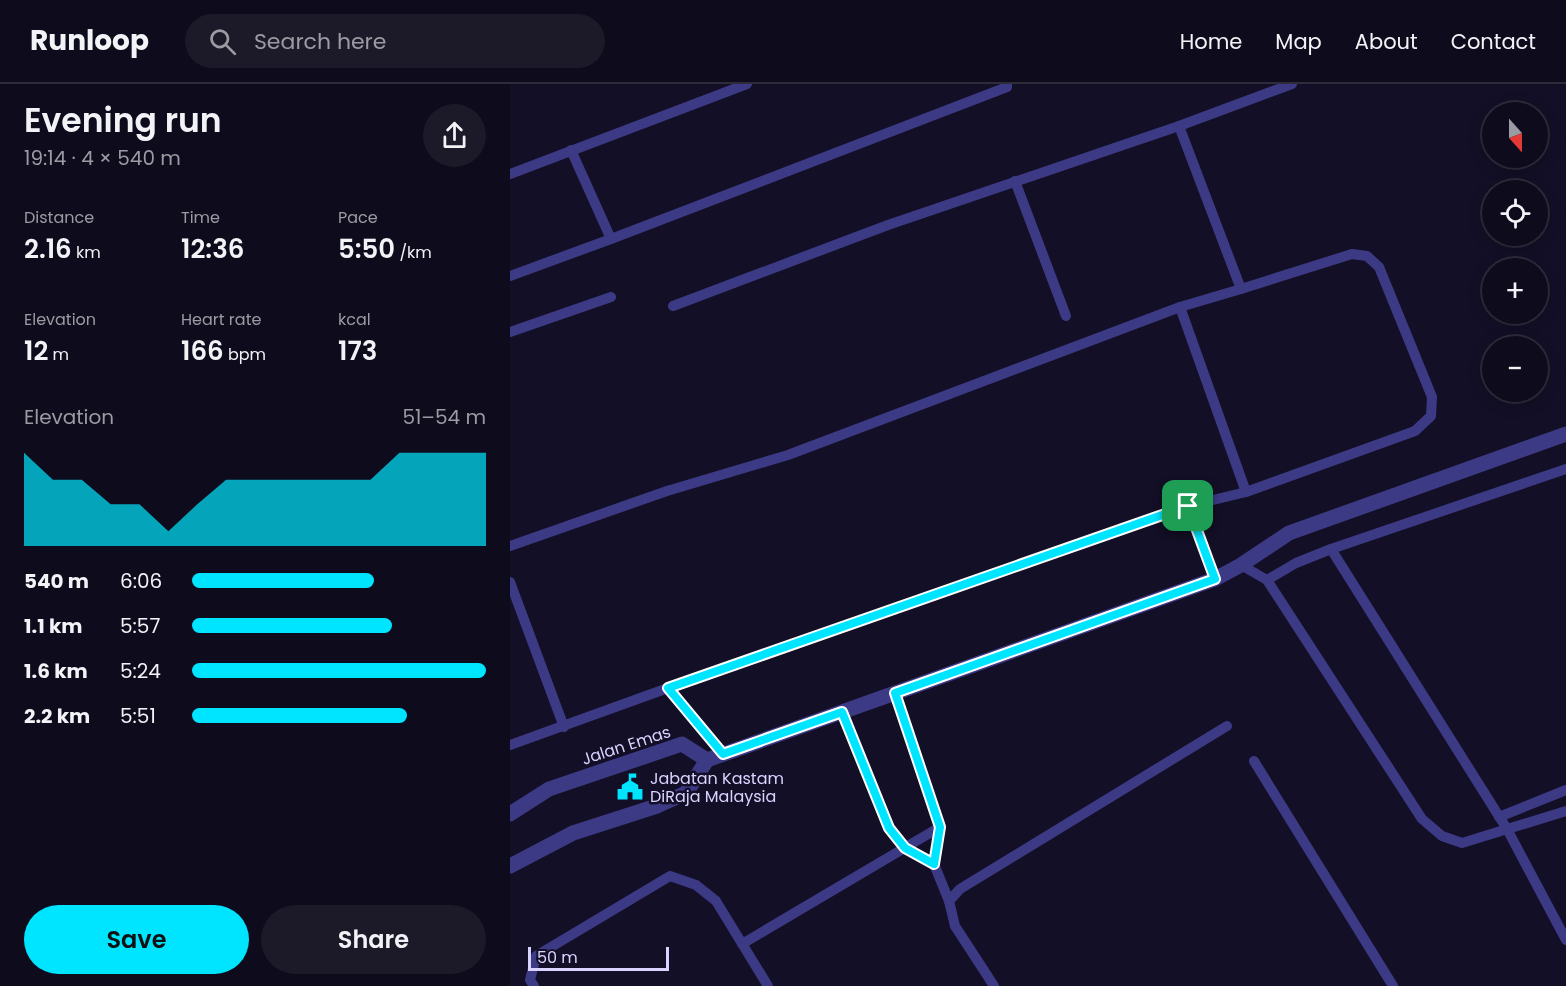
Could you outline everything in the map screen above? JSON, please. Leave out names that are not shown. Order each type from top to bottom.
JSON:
[{"type":"street","points":[[510,866],[573,833],[657,806],[686,793],[707,760],[1215,579],[1241,565],[1289,533],[1566,434]]},
{"type":"street","name":"Jalan Emas","points":[[510,814],[549,789],[682,744],[707,760]]},
{"type":"lane","points":[[510,174],[747,84]]},
{"type":"lane","points":[[510,276],[1006,87],[1007,84]]},
{"type":"lane","points":[[672,306],[888,225],[1179,126],[1292,84]]},
{"type":"lane","points":[[1179,126],[1241,289]]},
{"type":"lane","points":[[571,150],[611,239]]},
{"type":"lane","points":[[1015,181],[1066,316]]},
{"type":"lane","points":[[510,546],[667,491],[788,455],[1180,307],[1352,254],[1366,256],[1379,267],[1432,397],[1431,416],[1415,431],[1246,492],[1188,506],[510,745]]},
{"type":"lane","points":[[510,332],[611,297]]},
{"type":"lane","points":[[1180,307],[1246,492]]},
{"type":"lane","points":[[1267,580],[1296,562],[1331,549],[1566,469]]},
{"type":"lane","points":[[1188,506],[1215,579]]},
{"type":"lane","points":[[1331,549],[1507,829],[1566,940]]},
{"type":"lane","points":[[1241,565],[1267,580],[1422,819],[1442,836],[1462,843],[1566,811]]},
{"type":"lane","points":[[510,582],[564,727]]},
{"type":"lane","points":[[668,688],[723,754]]},
{"type":"lane","points":[[895,693],[940,827],[934,864],[949,901],[955,926],[994,986]]},
{"type":"lane","points":[[842,712],[889,828],[905,848],[934,864]]},
{"type":"lane","points":[[949,901],[960,889],[1227,726]]},
{"type":"lane","points":[[1254,761],[1393,986]]},
{"type":"lane","points":[[1499,817],[1566,790]]},
{"type":"lane","points":[[741,944],[940,827]]},
{"type":"lane","points":[[534,986],[530,980],[536,956],[670,876],[696,885],[716,901],[768,986]]},
{"type":"place","name":"Jabatan Kastam DiRaja Malaysia","points":[[630,787]]},
{"type":"route","points":[[1188,506],[1215,579],[895,693],[940,827],[934,864],[905,848],[889,828],[842,712],[723,754],[668,688],[776,650],[1188,506]]}]
